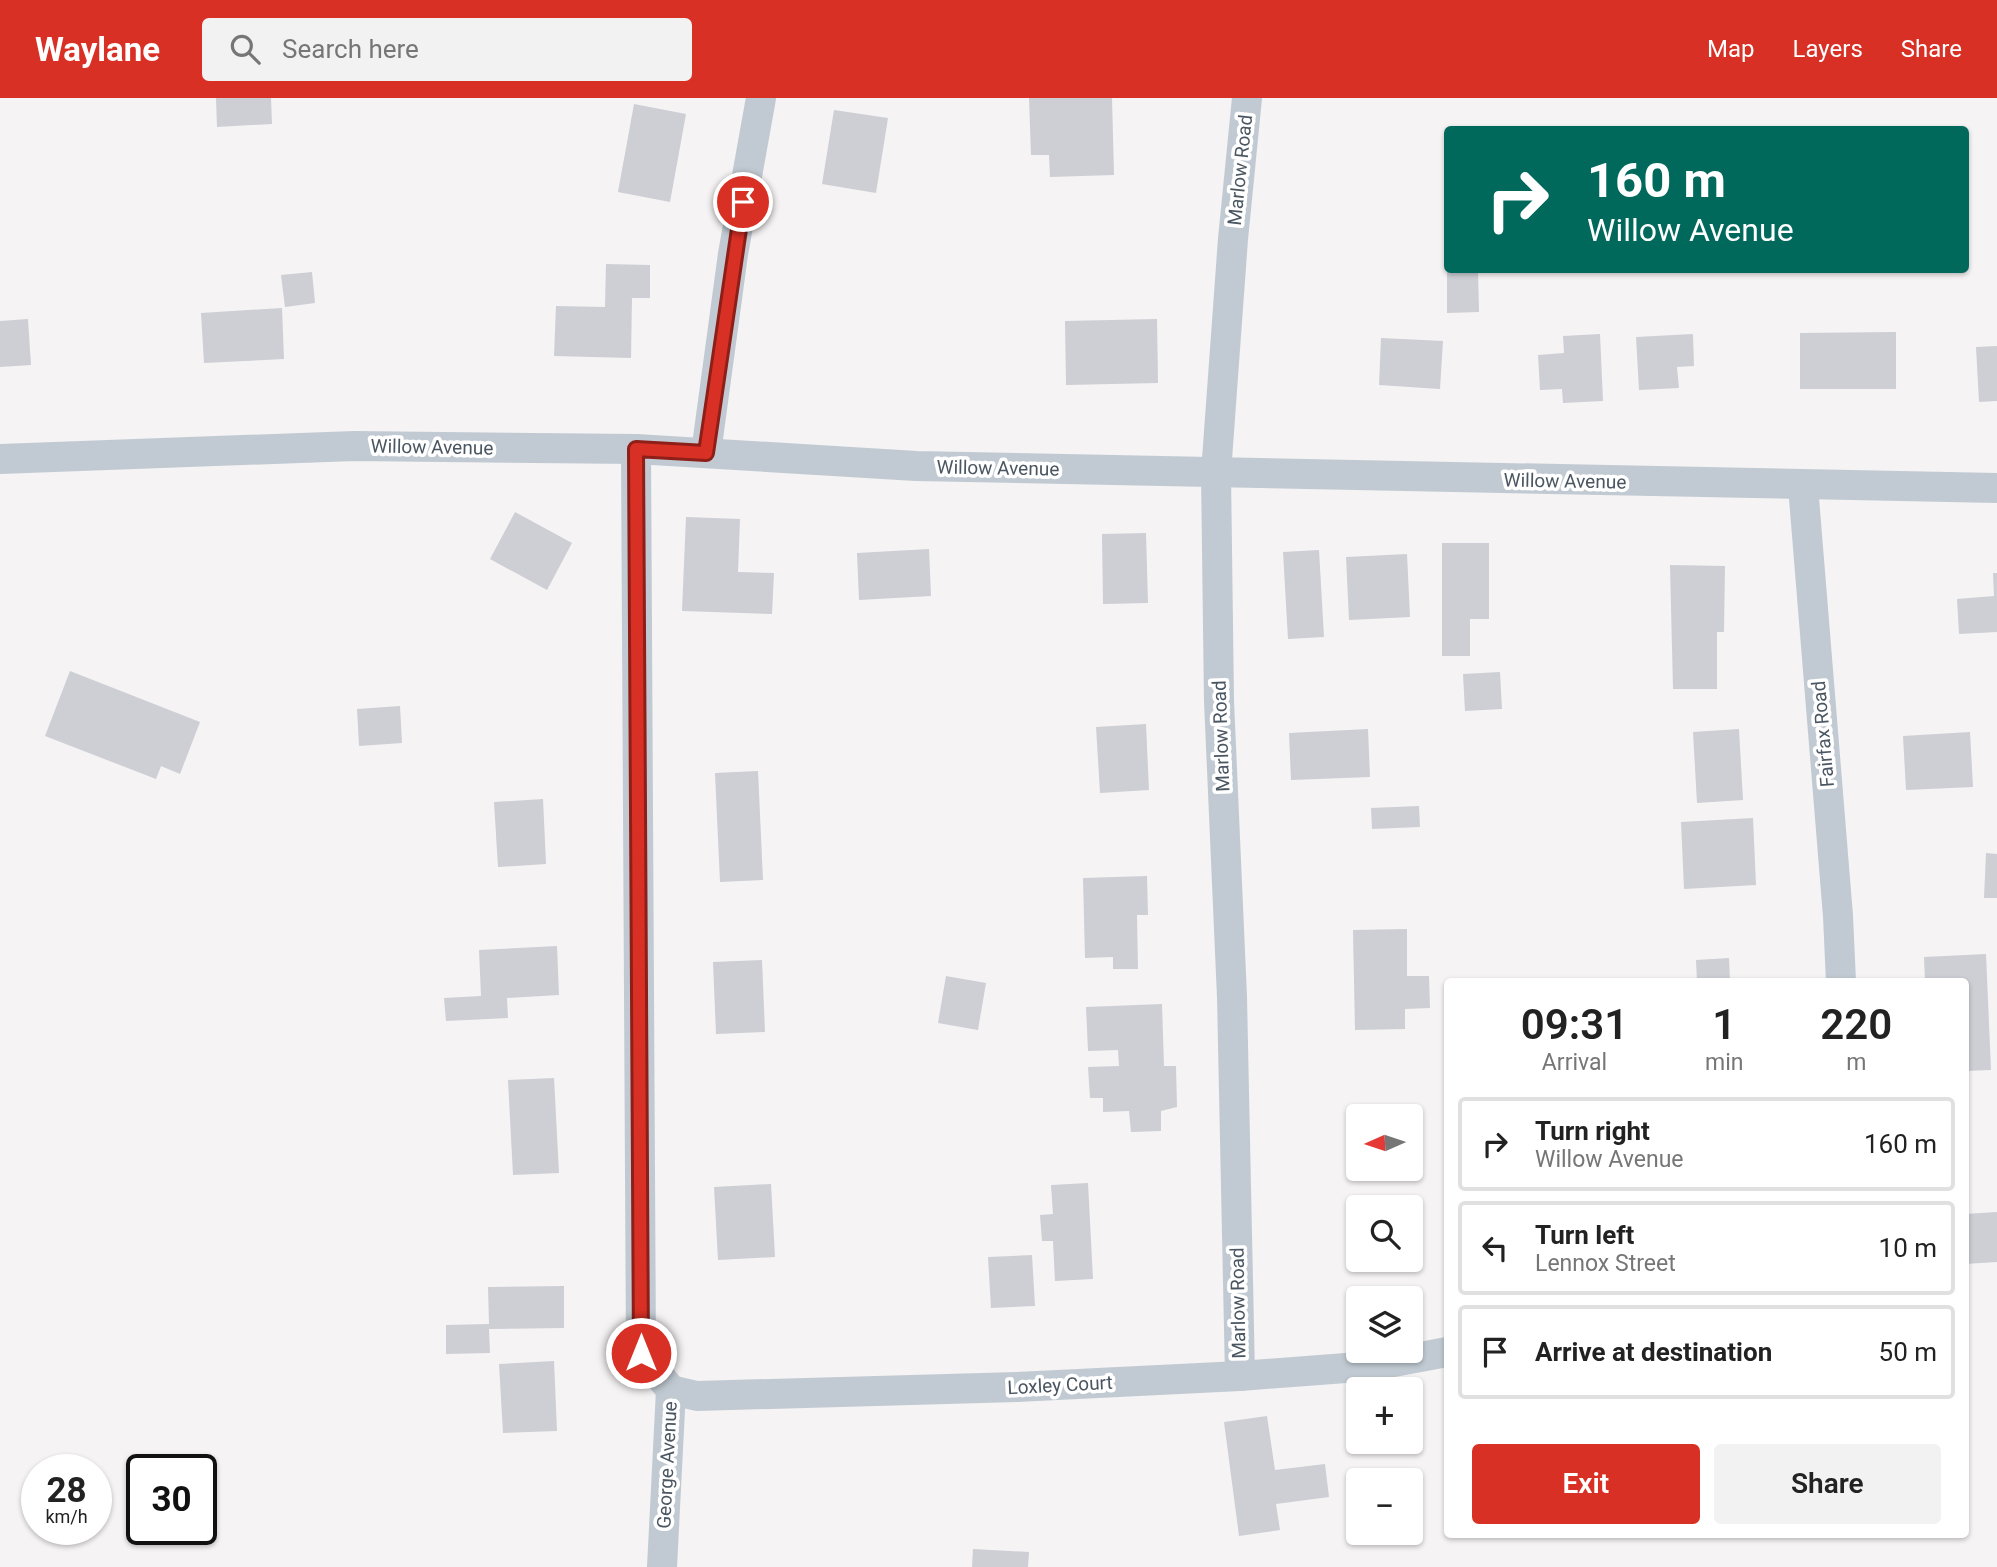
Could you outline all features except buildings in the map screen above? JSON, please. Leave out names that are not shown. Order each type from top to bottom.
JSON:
[{"type":"street","points":[[706,453],[733,254],[761,98]]},
{"type":"street","name":"Marlow Road","points":[[1240,1376],[1232,997],[1219,701],[1216,473],[1233,239],[1247,98]]},
{"type":"street","name":"Willow Avenue","points":[[0,459],[354,446],[636,449],[916,466],[1997,488]]},
{"type":"street","name":"George Avenue","points":[[636,449],[641,1353],[671,1390],[662,1567]]},
{"type":"street","name":"Fairfax Road","points":[[1803,486],[1841,978]]},
{"type":"street","name":"Loxley Court","points":[[671,1390],[697,1396],[725,1396],[1017,1387],[1240,1376],[1372,1366],[1444,1353]]},
{"type":"route","points":[[641,1353],[636,449],[706,453],[733,254],[743,202]]}]
